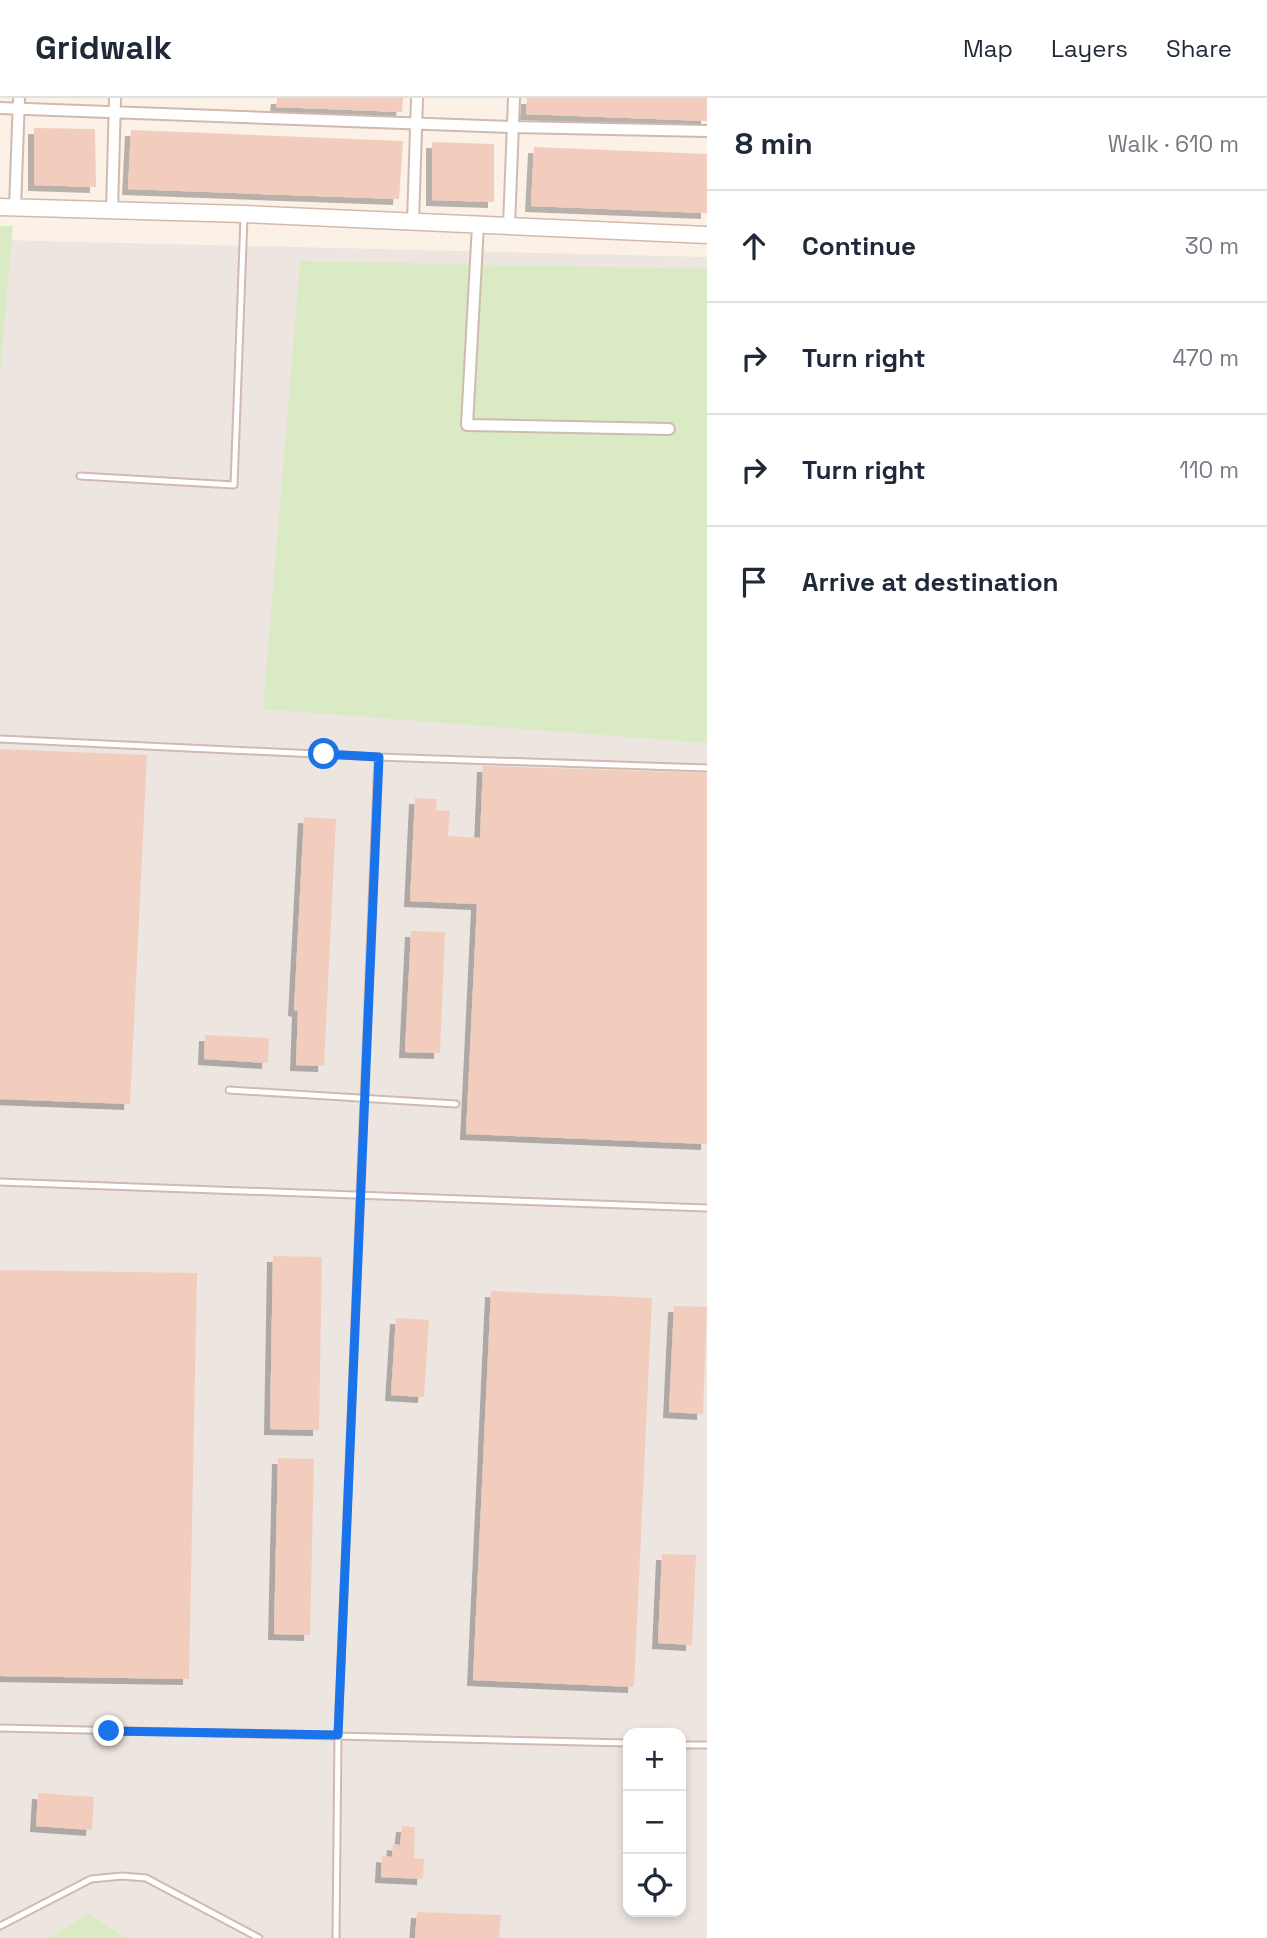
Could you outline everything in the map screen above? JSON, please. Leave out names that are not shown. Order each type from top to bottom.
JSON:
[{"type":"street","points":[[112,211],[115,98]]},
{"type":"street","points":[[413,222],[417,98]]},
{"type":"street","points":[[509,226],[514,98]]},
{"type":"street","points":[[19,103],[7,207],[244,214],[707,235]]},
{"type":"street","points":[[0,108],[19,103],[115,112],[513,127],[707,131]]},
{"type":"street","points":[[478,225],[467,425],[669,429]]},
{"type":"lane","points":[[80,475],[234,485],[244,214]]},
{"type":"lane","points":[[0,739],[379,757],[707,768]]},
{"type":"lane","points":[[336,1938],[338,1735],[379,757]]},
{"type":"lane","points":[[229,1090],[456,1104]]},
{"type":"lane","points":[[0,1182],[707,1209]]},
{"type":"lane","points":[[0,1728],[623,1743]]},
{"type":"lane","points":[[686,1745],[707,1745]]},
{"type":"lane","points":[[0,1926],[91,1879],[122,1876],[146,1878],[259,1938]]},
{"type":"shaded area","points":[[0,240],[707,257],[707,1938],[0,1938]]},
{"type":"green space","points":[[0,226],[13,226],[0,373]]},
{"type":"green space","points":[[300,261],[707,269],[707,743],[263,709]]},
{"type":"green space","points":[[89,1914],[126,1938],[48,1938]]},
{"type":"building","points":[[277,98],[403,98],[402,112],[276,107]]},
{"type":"building","points":[[527,98],[707,98],[707,121],[526,114]]},
{"type":"building","points":[[34,128],[95,129],[96,187],[34,185]]},
{"type":"building","points":[[131,130],[403,141],[399,199],[128,189]]},
{"type":"building","points":[[432,142],[494,144],[494,202],[432,200]]},
{"type":"building","points":[[534,147],[707,154],[707,213],[531,206]]},
{"type":"building","points":[[0,749],[147,755],[130,1104],[0,1099]]},
{"type":"building","points":[[483,766],[707,773],[707,1144],[466,1134],[477,904],[410,901],[415,798],[437,799],[436,810],[450,811],[448,836],[480,838]]},
{"type":"building","points":[[304,817],[336,819],[324,1066],[296,1065],[298,1011],[294,1010]]},
{"type":"building","points":[[411,931],[445,932],[440,1053],[405,1052]]},
{"type":"building","points":[[205,1035],[269,1038],[268,1063],[204,1059]]},
{"type":"building","points":[[273,1256],[322,1257],[319,1430],[270,1429]]},
{"type":"building","points":[[0,1270],[197,1273],[189,1679],[0,1676]]},
{"type":"building","points":[[491,1291],[652,1298],[634,1687],[473,1680]]},
{"type":"building","points":[[674,1306],[707,1307],[703,1414],[669,1412]]},
{"type":"building","points":[[396,1318],[429,1320],[424,1397],[391,1395]]},
{"type":"building","points":[[278,1458],[314,1459],[310,1635],[274,1634]]},
{"type":"building","points":[[662,1554],[696,1555],[692,1645],[658,1643]]},
{"type":"building","points":[[38,1793],[94,1797],[92,1830],[36,1826]]},
{"type":"building","points":[[402,1826],[415,1827],[414,1858],[424,1859],[423,1879],[381,1877],[382,1856],[392,1857],[393,1844],[400,1845]]},
{"type":"building","points":[[417,1912],[501,1915],[499,1938],[415,1938]]},
{"type":"route","points":[[109,1731],[338,1735],[379,757],[324,754]]}]
